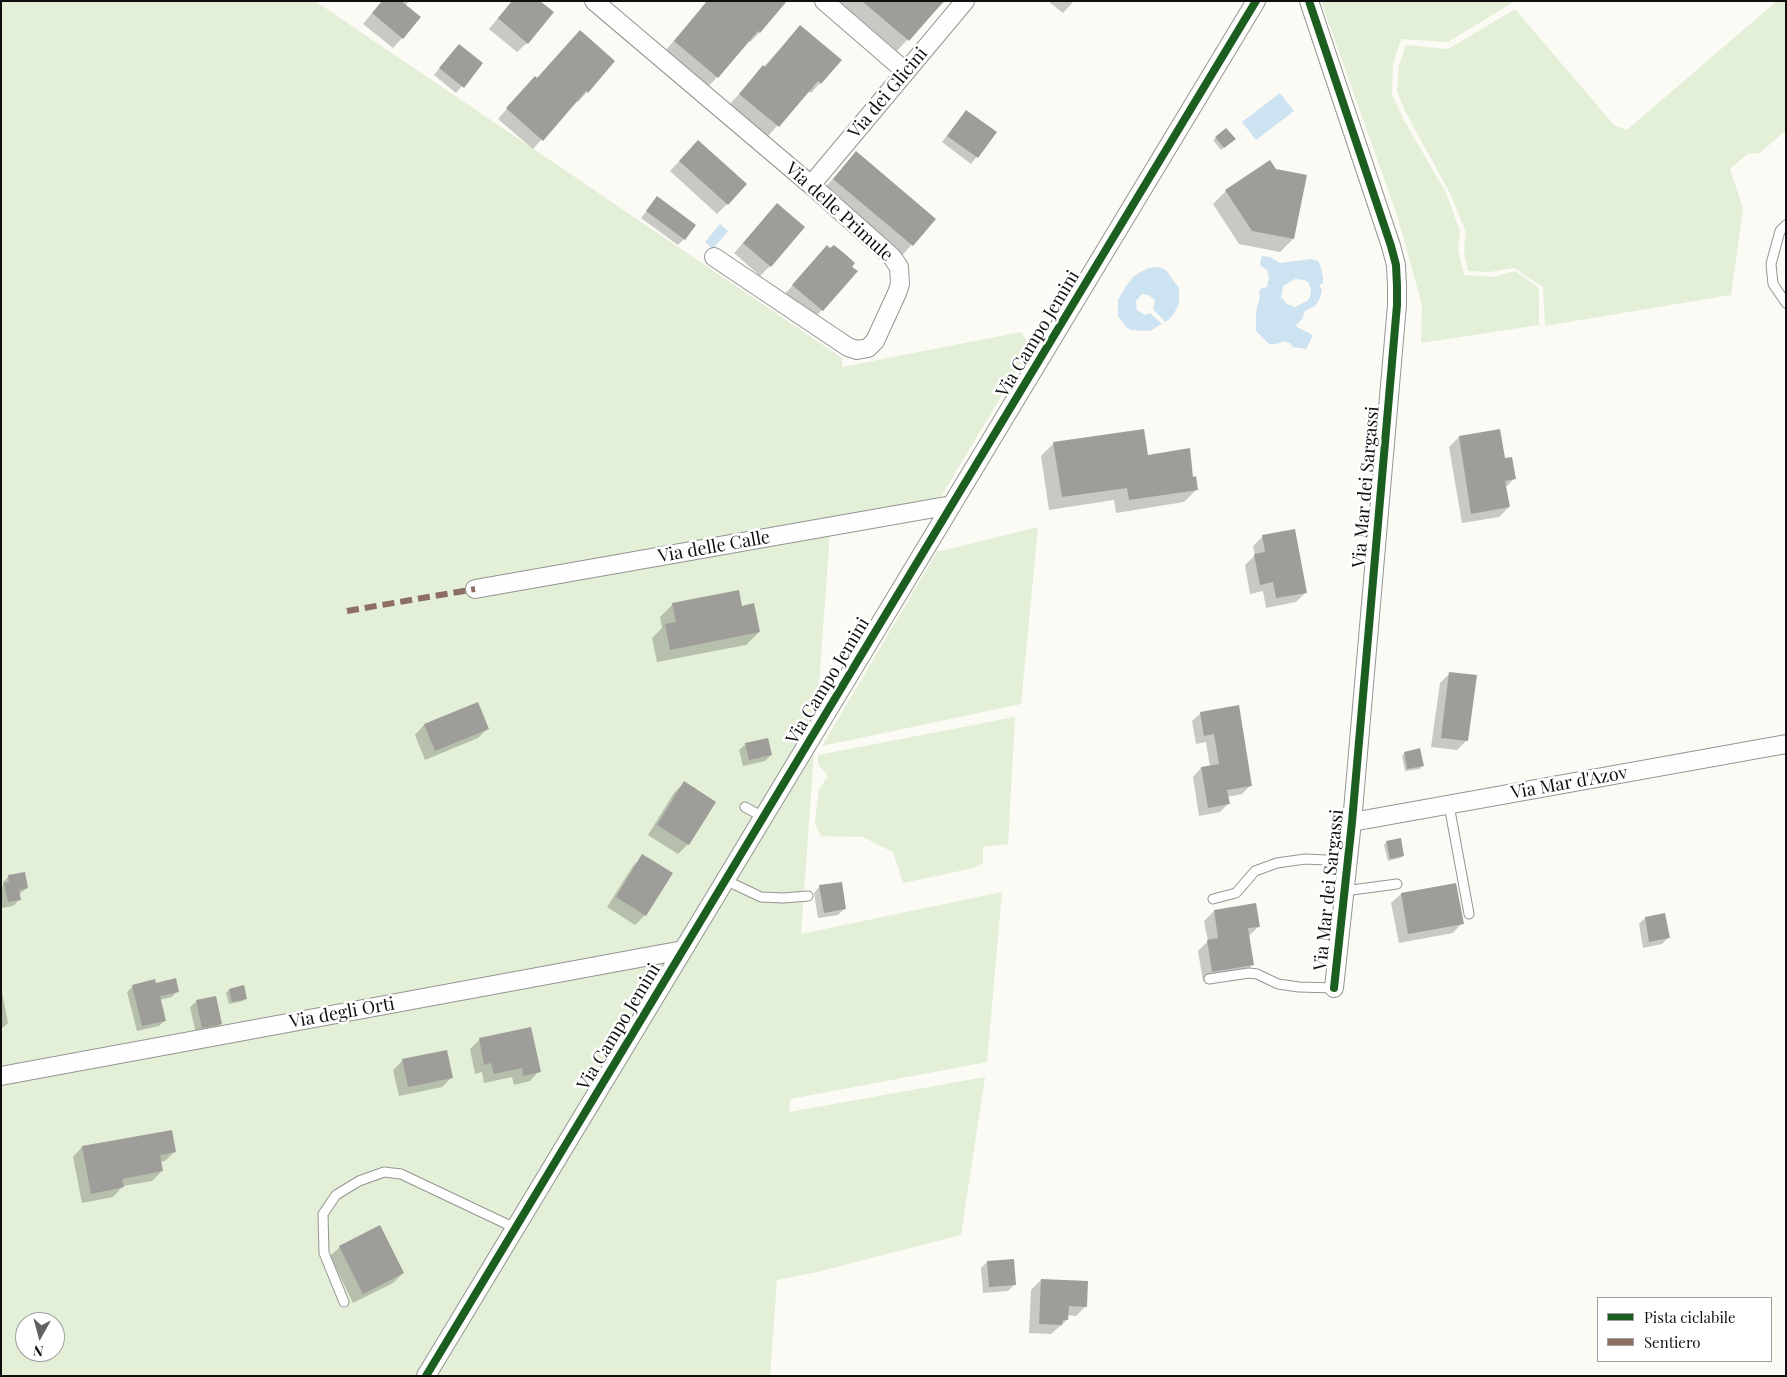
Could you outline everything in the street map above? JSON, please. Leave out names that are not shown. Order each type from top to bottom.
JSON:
[{"type":"street","name":"Via delle Primule","points":[[594,1],[811,185],[892,257],[899,267],[900,278],[897,293],[874,341],[868,348],[857,350],[848,347],[714,257]]},
{"type":"street","points":[[824,1],[905,72]]},
{"type":"street","name":"Via dei Glicini","points":[[811,185],[965,1]]},
{"type":"street","name":"Via Campo Jemini","points":[[426,1376],[1256,1]]},
{"type":"street","name":"Via Mar dei Sargassi","points":[[1308,1],[1391,246],[1397,280],[1397,305],[1352,822],[1334,988]]},
{"type":"street","name":"Via delle Calle","points":[[475,589],[952,505]]},
{"type":"street","name":"Via Mar d'Azov","points":[[1352,822],[1786,744]]},
{"type":"street","name":"Via degli Orti","points":[[1,1076],[683,950]]},
{"type":"lane","points":[[1786,225],[1780,230],[1770,264],[1773,284],[1786,303]]},
{"type":"lane","points":[[1449,805],[1469,914]]},
{"type":"lane","points":[[745,807],[763,817]]},
{"type":"lane","points":[[1213,899],[1236,893],[1255,871],[1277,863],[1305,859],[1348,861]]},
{"type":"lane","points":[[726,880],[761,897],[808,896]]},
{"type":"lane","points":[[1344,891],[1397,884]]},
{"type":"lane","points":[[1209,979],[1249,973],[1257,974],[1278,984],[1299,988],[1334,988]]},
{"type":"lane","points":[[344,1302],[324,1253],[323,1214],[336,1195],[359,1181],[384,1172],[400,1174],[515,1228]]},
{"type":"green space","points":[[1,1],[315,1],[842,358],[842,367],[1021,332],[1031,347],[940,498],[831,518],[801,934],[1002,892],[987,1062],[790,1099],[789,1112],[985,1077],[961,1235],[817,1272],[777,1280],[770,1376],[1,1376]]},
{"type":"green space","points":[[1321,1],[1511,1],[1512,3],[1448,42],[1401,39],[1393,64],[1392,95],[1404,120],[1446,193],[1460,231],[1458,248],[1464,275],[1493,277],[1515,271],[1539,288],[1539,325],[1421,343],[1422,305],[1398,218]]},
{"type":"green space","points":[[1777,1],[1786,1],[1786,130],[1760,153],[1747,154],[1730,169],[1743,208],[1731,295],[1545,326],[1543,287],[1514,268],[1490,272],[1468,271],[1464,251],[1466,232],[1450,193],[1405,111],[1397,91],[1399,65],[1406,45],[1448,49],[1515,9],[1614,125],[1627,130]]},
{"type":"green space","points":[[1038,527],[1021,704],[822,746],[937,552]]},
{"type":"green space","points":[[1015,717],[1008,844],[983,847],[983,863],[974,868],[903,883],[893,852],[863,837],[821,836],[815,823],[817,805],[819,790],[828,776],[818,764],[818,755]]},
{"type":"water","points":[[1280,93],[1294,111],[1256,140],[1242,122]]},
{"type":"water","points":[[720,224],[728,231],[713,249],[705,242]]},
{"type":"water","points":[[1262,256],[1270,257],[1280,263],[1311,259],[1318,261],[1323,278],[1323,283],[1319,285],[1322,290],[1320,298],[1316,305],[1304,312],[1303,318],[1296,325],[1313,335],[1306,349],[1292,347],[1291,344],[1285,341],[1269,344],[1256,331],[1259,292],[1260,289],[1267,287],[1269,277],[1267,270],[1260,263]],"holes":[[[1295,279],[1305,280],[1311,289],[1310,297],[1307,301],[1295,307],[1287,304],[1281,297],[1283,286]]]},
{"type":"water","points":[[1158,267],[1166,270],[1179,288],[1177,308],[1168,320],[1150,331],[1131,330],[1126,327],[1118,316],[1118,300],[1134,276],[1148,268]]},
{"type":"pier","points":[[1142,294],[1148,295],[1155,300],[1153,309],[1165,322],[1162,324],[1150,313],[1145,315],[1137,310],[1136,301]]},
{"type":"building","points":[[382,1],[401,1],[421,17],[403,39],[372,13]]},
{"type":"building","points":[[512,1],[540,1],[554,12],[528,44],[498,18]]},
{"type":"building","points":[[707,1],[787,1],[760,33],[758,31],[718,78],[674,41]]},
{"type":"building","points":[[862,1],[944,1],[909,41]]},
{"type":"building","points":[[800,25],[842,60],[821,84],[818,81],[779,127],[739,94],[763,65],[765,67]]},
{"type":"building","points":[[580,30],[615,61],[543,141],[506,108],[535,76],[537,78]]},
{"type":"building","points":[[459,44],[483,63],[464,88],[439,68]]},
{"type":"building","points":[[966,110],[997,132],[978,158],[947,136]]},
{"type":"building","points":[[1226,128],[1236,139],[1224,148],[1215,137]]},
{"type":"building","points":[[698,140],[747,184],[728,205],[679,161]]},
{"type":"building","points":[[856,151],[936,219],[913,246],[833,179]]},
{"type":"building","points":[[1270,160],[1276,169],[1307,175],[1294,239],[1252,231],[1225,190]]},
{"type":"building","points":[[657,196],[696,225],[685,240],[646,211]]},
{"type":"building","points":[[777,203],[805,227],[771,267],[743,243]]},
{"type":"building","points":[[827,245],[830,248],[834,245],[845,254],[855,263],[852,267],[858,271],[823,311],[792,285]]},
{"type":"building","points":[[1144,429],[1148,455],[1190,448],[1193,477],[1196,476],[1198,490],[1129,500],[1127,488],[1062,497],[1053,442]]},
{"type":"building","points":[[1500,429],[1505,458],[1512,457],[1516,479],[1505,481],[1510,507],[1471,514],[1459,436]]},
{"type":"building","points":[[1295,529],[1307,593],[1276,598],[1273,582],[1260,585],[1254,554],[1265,552],[1262,535]]},
{"type":"building","points":[[739,590],[742,606],[754,603],[760,632],[670,650],[665,624],[676,622],[672,603]]},
{"type":"building","points":[[1449,672],[1477,675],[1468,741],[1441,738]]},
{"type":"building","points":[[478,702],[489,729],[435,751],[424,724]]},
{"type":"building","points":[[1239,705],[1252,786],[1227,790],[1230,804],[1208,808],[1201,767],[1219,764],[1214,734],[1204,736],[1200,712]]},
{"type":"building","points":[[768,738],[772,755],[749,760],[745,743]]},
{"type":"building","points":[[1420,748],[1424,766],[1407,769],[1404,752]]},
{"type":"building","points":[[684,781],[716,802],[689,845],[657,825]]},
{"type":"building","points":[[1401,838],[1404,856],[1390,859],[1386,841]]},
{"type":"building","points":[[642,854],[673,873],[646,916],[616,897]]},
{"type":"building","points":[[25,872],[28,888],[19,890],[21,900],[8,902],[4,883],[9,882],[8,875]]},
{"type":"building","points":[[842,882],[846,909],[824,913],[819,885]]},
{"type":"building","points":[[1456,883],[1464,924],[1408,934],[1401,893]]},
{"type":"building","points":[[1256,903],[1260,927],[1248,928],[1254,965],[1212,972],[1207,940],[1218,938],[1214,910]]},
{"type":"building","points":[[1665,913],[1670,938],[1649,942],[1645,917]]},
{"type":"building","points":[[176,978],[179,992],[160,996],[166,1021],[142,1026],[132,985],[155,979],[156,983]]},
{"type":"building","points":[[244,985],[247,999],[232,1002],[229,989]]},
{"type":"building","points":[[216,996],[222,1024],[202,1028],[196,1000]]},
{"type":"building","points":[[531,1027],[541,1072],[523,1076],[522,1068],[494,1074],[491,1063],[484,1065],[479,1038]]},
{"type":"building","points":[[447,1050],[453,1078],[408,1087],[402,1059]]},
{"type":"building","points":[[172,1130],[176,1152],[160,1155],[163,1171],[122,1179],[124,1187],[91,1194],[82,1146]]},
{"type":"building","points":[[380,1225],[404,1273],[363,1294],[339,1246]]},
{"type":"building","points":[[1014,1259],[1016,1285],[989,1287],[987,1261]]},
{"type":"building","points":[[1041,1279],[1088,1281],[1087,1307],[1069,1306],[1068,1320],[1063,1320],[1062,1325],[1039,1324]]},
{"type":"marked path","points":[[347,611],[475,589]]},
{"type":"cycle path","points":[[426,1376],[1256,1]]},
{"type":"cycle path","points":[[1309,1],[1391,246],[1396,265],[1397,286],[1397,305],[1352,822],[1334,988]]}]
